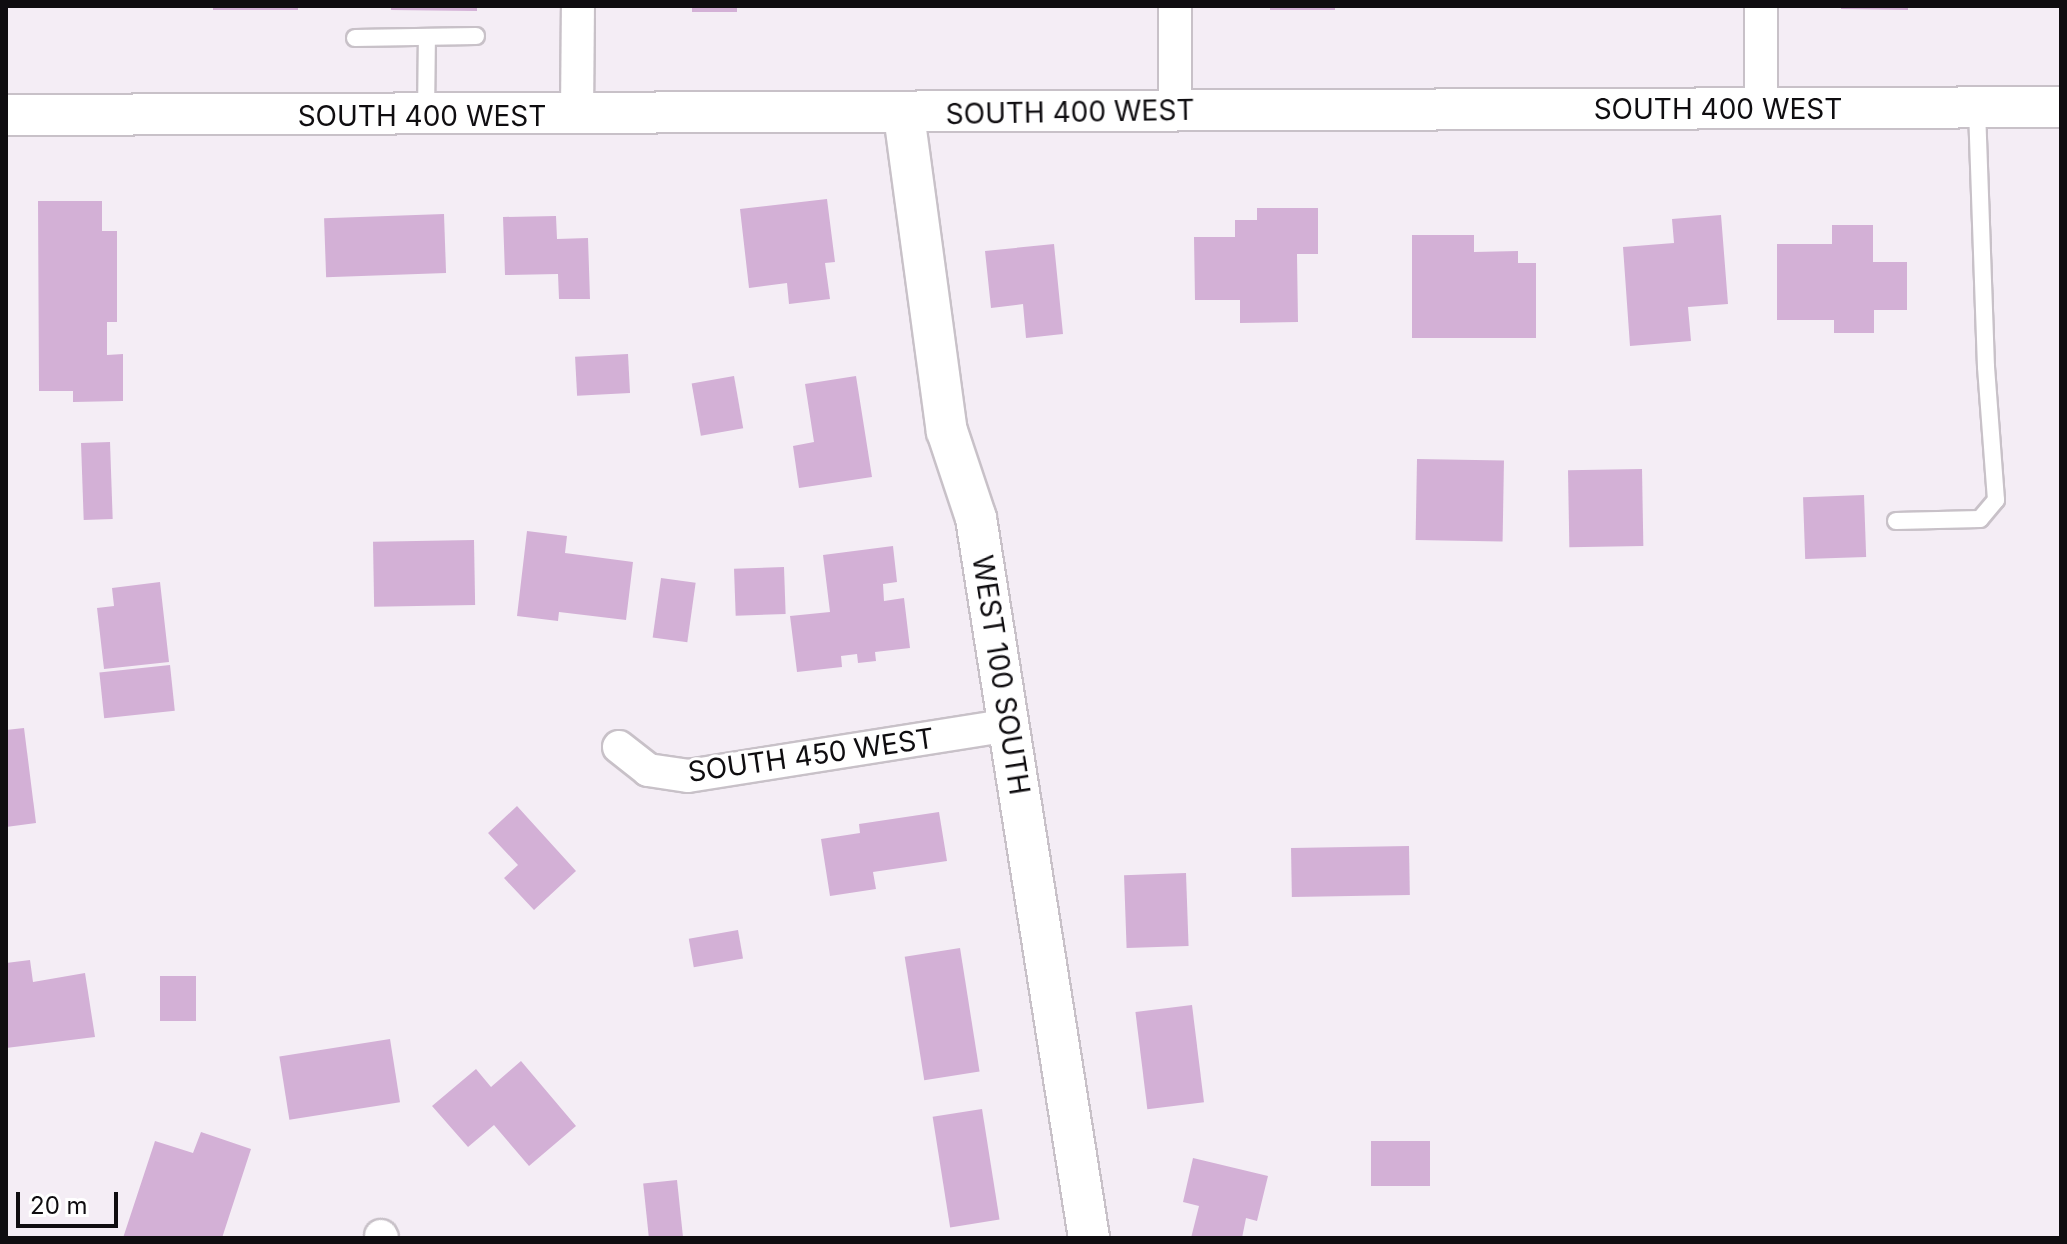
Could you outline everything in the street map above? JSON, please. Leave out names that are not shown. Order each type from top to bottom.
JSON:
[{"type":"street","points":[[577,115],[578,6]]},
{"type":"street","points":[[1175,6],[1175,111]]},
{"type":"street","points":[[1761,6],[1761,109]]},
{"type":"street","name":"SOUTH 400 WEST","points":[[6,115],[904,115],[2061,107]]},
{"type":"street","name":"WEST 100 SOUTH","points":[[904,115],[947,431],[976,518],[1089,1238]]},
{"type":"street","name":"SOUTH 450 WEST","points":[[619,747],[648,770],[688,776],[1010,725]]},
{"type":"lane","points":[[355,38],[476,36]]},
{"type":"lane","points":[[426,115],[427,37]]},
{"type":"lane","points":[[1896,521],[1980,519],[1996,500],[1986,367],[1977,108]]},
{"type":"building","points":[[213,6],[298,6],[298,10],[213,10]]},
{"type":"building","points":[[391,6],[477,6],[477,11],[391,10]]},
{"type":"building","points":[[692,6],[737,6],[737,12],[692,12]]},
{"type":"building","points":[[1270,6],[1335,6],[1335,10],[1270,10]]},
{"type":"building","points":[[1841,6],[1908,6],[1908,10],[1841,9]]},
{"type":"building","points":[[827,199],[835,262],[825,263],[830,299],[789,304],[787,283],[749,288],[740,209]]},
{"type":"building","points":[[38,201],[102,201],[102,231],[117,231],[117,322],[107,322],[107,355],[123,354],[123,401],[73,402],[73,391],[39,391]]},
{"type":"building","points":[[1257,208],[1318,208],[1318,254],[1297,254],[1298,322],[1240,323],[1240,300],[1195,300],[1194,237],[1235,237],[1235,220],[1257,220]]},
{"type":"building","points":[[444,214],[446,273],[326,277],[324,218]]},
{"type":"building","points":[[1721,215],[1728,304],[1688,307],[1691,341],[1630,346],[1623,247],[1674,243],[1672,219]]},
{"type":"building","points":[[556,216],[557,239],[588,238],[590,299],[559,299],[558,274],[505,275],[503,217]]},
{"type":"building","points":[[1832,225],[1873,225],[1873,262],[1907,262],[1907,310],[1874,310],[1874,333],[1834,333],[1834,320],[1777,320],[1777,244],[1832,244]]},
{"type":"building","points":[[1412,235],[1474,235],[1474,252],[1518,251],[1518,263],[1536,263],[1536,338],[1412,338]]},
{"type":"building","points":[[1054,244],[1063,334],[1026,338],[1023,304],[991,308],[985,251]]},
{"type":"building","points":[[628,354],[630,393],[577,396],[575,357]]},
{"type":"building","points":[[734,376],[743,428],[701,436],[692,383]]},
{"type":"building","points":[[856,376],[872,477],[799,488],[793,446],[814,442],[805,384]]},
{"type":"building","points":[[110,442],[113,519],[84,520],[81,443]]},
{"type":"building","points":[[1417,459],[1504,461],[1503,542],[1416,540]]},
{"type":"building","points":[[1642,469],[1643,546],[1569,547],[1568,470]]},
{"type":"building","points":[[1864,495],[1866,557],[1805,559],[1803,497]]},
{"type":"building","points":[[527,531],[567,536],[565,553],[633,562],[626,620],[559,612],[558,621],[517,616]]},
{"type":"building","points":[[474,540],[475,605],[374,607],[373,542]]},
{"type":"building","points":[[893,546],[897,582],[883,584],[884,601],[904,598],[910,648],[875,652],[876,661],[858,663],[857,654],[841,656],[842,667],[797,672],[790,616],[830,612],[823,555]]},
{"type":"building","points":[[784,567],[786,614],[736,616],[734,569]]},
{"type":"building","points":[[661,578],[696,583],[687,642],[653,637]]},
{"type":"building","points":[[160,582],[169,662],[104,669],[97,608],[114,606],[112,588]]},
{"type":"building","points":[[170,665],[175,711],[104,718],[99,672]]},
{"type":"building","points":[[24,728],[36,823],[6,827],[6,730]]},
{"type":"building","points":[[517,806],[576,871],[534,910],[504,878],[518,865],[488,833]]},
{"type":"building","points":[[939,812],[947,861],[873,872],[876,889],[830,896],[821,839],[860,833],[859,824]]},
{"type":"building","points":[[1409,846],[1410,895],[1292,897],[1291,848]]},
{"type":"building","points":[[1186,873],[1189,946],[1127,948],[1124,875]]},
{"type":"building","points":[[738,930],[743,959],[694,967],[689,939]]},
{"type":"building","points":[[960,948],[980,1071],[924,1080],[905,957]]},
{"type":"building","points":[[30,960],[33,982],[85,973],[95,1037],[6,1048],[6,963]]},
{"type":"building","points":[[160,976],[196,976],[196,1021],[160,1021]]},
{"type":"building","points":[[1192,1005],[1204,1102],[1147,1109],[1135,1012]]},
{"type":"building","points":[[390,1039],[400,1102],[289,1120],[279,1057]]},
{"type":"building","points":[[521,1061],[576,1126],[529,1166],[494,1125],[468,1147],[432,1106],[476,1069],[491,1087]]},
{"type":"building","points":[[982,1109],[1000,1220],[950,1227],[933,1117]]},
{"type":"building","points":[[201,1132],[251,1149],[222,1238],[123,1238],[155,1141],[193,1153]]},
{"type":"building","points":[[1371,1141],[1430,1141],[1430,1186],[1371,1186]]},
{"type":"building","points":[[1193,1158],[1268,1176],[1257,1221],[1246,1218],[1242,1238],[1191,1238],[1199,1206],[1183,1202]]},
{"type":"building","points":[[677,1180],[683,1238],[649,1238],[643,1184]]}]
